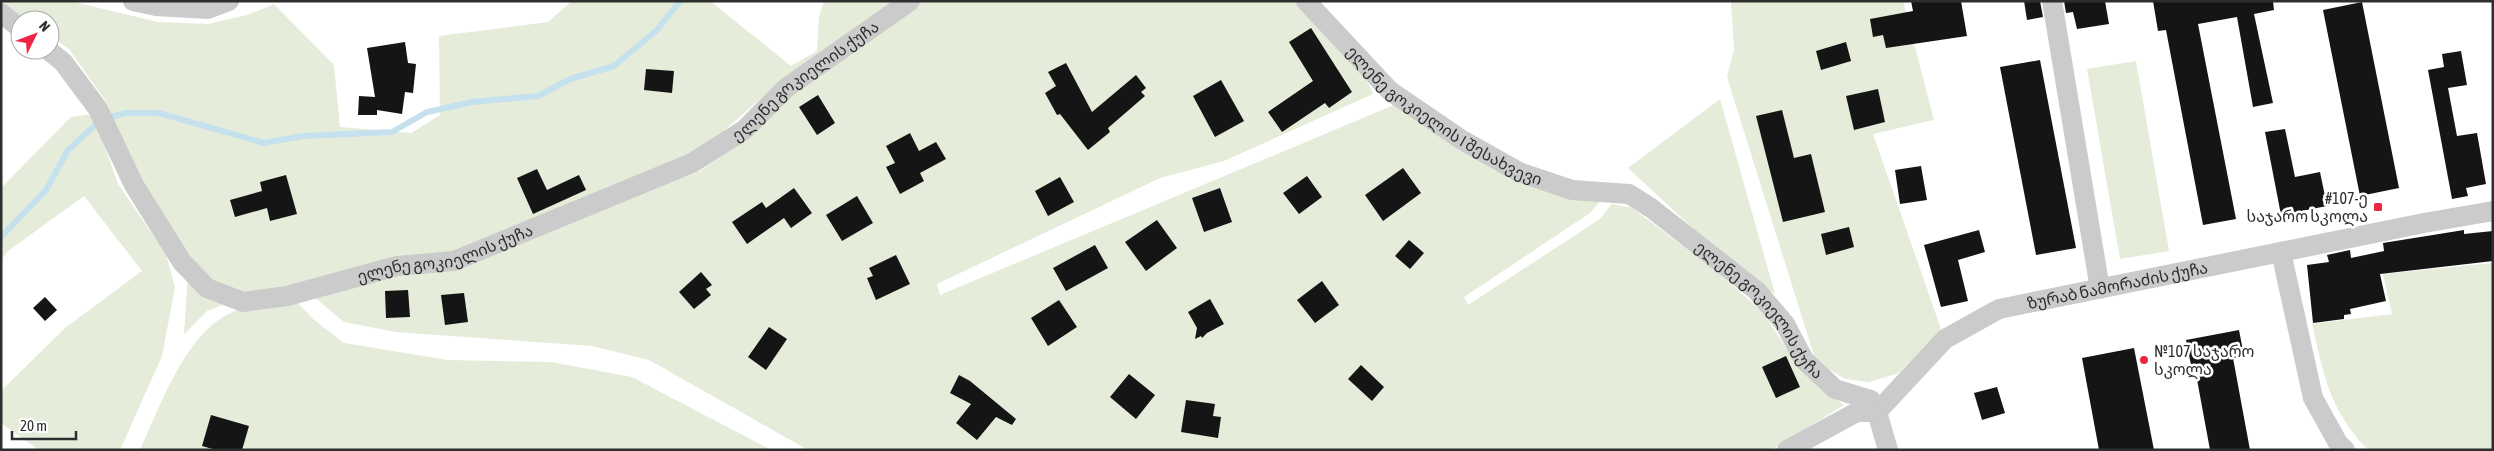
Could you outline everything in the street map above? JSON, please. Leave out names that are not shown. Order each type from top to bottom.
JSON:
[{"type":"street","points":[[133,1],[156,6],[208,9],[229,1]]},
{"type":"street","name":"ელენე გოკიელის ქუჩა","points":[[60,60],[98,110],[134,185],[182,262],[207,288],[243,302],[287,296],[397,266],[454,261],[692,163],[744,130],[786,88],[910,1]]},
{"type":"street","name":"ელენე გოკიელის I შესახვევი","points":[[1306,1],[1390,91],[1462,140],[1519,172],[1572,190],[1606,192]]},
{"type":"street","points":[[2052,1],[2100,289]]},
{"type":"street","name":"ელენე გოკიელის ქუჩა","points":[[1606,192],[1629,194],[1651,208],[1757,291],[1785,324],[1804,360],[1835,389],[1871,400],[1877,412]]},
{"type":"street","name":"ზურაბ ნამორაძის ქუჩა","points":[[1877,412],[1945,339],[1999,310],[2493,211]]},
{"type":"street","points":[[2282,252],[2313,398],[2338,443],[2344,450]]},
{"type":"street","points":[[1787,450],[1857,412],[1877,412],[1888,450]]},
{"type":"green space","points":[[3,1],[70,1],[158,22],[208,24],[247,15],[274,4],[334,65],[340,127],[411,133],[440,115],[439,36],[548,22],[572,1],[710,1],[791,66],[817,51],[819,17],[824,1],[895,1],[782,80],[696,155],[451,254],[312,280],[246,295],[213,282],[188,257],[129,166],[107,103],[69,49],[60,43],[60,10],[13,10],[4,4]]},
{"type":"green space","points":[[921,1],[1295,1],[1350,56],[1367,81],[1373,94],[1224,161],[1160,178],[937,284],[940,295],[1394,105],[1600,201],[1590,213],[1464,297],[1468,305],[1600,219],[1612,204],[1632,208],[1712,268],[1762,311],[1802,372],[1844,405],[1771,450],[808,450],[649,360],[592,346],[396,332],[344,322],[313,296],[621,201],[700,171],[755,133],[798,87]]},
{"type":"green space","points":[[1731,1],[1903,1],[1934,120],[1873,134],[1941,329],[1899,373],[1869,382],[1845,379],[1816,362],[1727,77],[1734,49]]},
{"type":"green space","points":[[2136,61],[2169,251],[2120,259],[2087,69]]},
{"type":"green space","points":[[1720,99],[1775,294],[1725,258],[1628,168]]},
{"type":"green space","points":[[93,114],[118,184],[166,254],[175,287],[162,356],[120,450],[39,450],[1,423],[1,391],[65,328],[142,271],[84,196],[8,251],[1,260],[1,188],[71,117]]},
{"type":"green space","points":[[2493,263],[2493,450],[2368,450],[2344,420],[2336,406],[2320,360],[2312,324],[2392,314],[2383,274]]},
{"type":"green space","points":[[188,273],[230,302],[207,311],[184,334]]},
{"type":"green space","points":[[296,301],[313,319],[344,343],[448,360],[551,362],[632,377],[771,450],[140,450],[166,391],[189,351],[202,334],[218,321],[235,311]]},
{"type":"building","points":[[1911,1],[1961,1],[1967,36],[1886,48],[1883,35],[1873,37],[1870,19],[1913,11]]},
{"type":"building","points":[[2024,1],[2040,1],[2043,17],[2027,20]]},
{"type":"building","points":[[2064,1],[2105,1],[2109,24],[2077,29],[2073,12],[2066,13]]},
{"type":"building","points":[[2153,1],[2273,1],[2274,10],[2254,14],[2273,103],[2253,107],[2237,17],[2198,24],[2236,219],[2203,225],[2166,30],[2158,31]]},
{"type":"building","points":[[2362,2],[2399,188],[2360,196],[2323,10]]},
{"type":"building","points":[[1311,28],[1352,92],[1329,108],[1325,103],[1282,132],[1268,112],[1313,81],[1289,42]]},
{"type":"building","points":[[405,42],[408,63],[416,64],[413,93],[405,92],[402,114],[377,110],[377,115],[358,115],[359,96],[375,97],[367,48]]},
{"type":"building","points":[[1846,42],[1851,61],[1821,70],[1816,51]]},
{"type":"building","points":[[2461,51],[2467,85],[2448,88],[2457,136],[2477,133],[2486,184],[2466,188],[2468,196],[2452,199],[2428,70],[2444,67],[2442,54]]},
{"type":"building","points":[[2040,60],[2076,248],[2036,255],[2000,67]]},
{"type":"building","points":[[1066,63],[1092,112],[1136,75],[1146,88],[1141,92],[1145,96],[1108,128],[1110,132],[1088,150],[1060,114],[1057,115],[1045,93],[1056,86],[1048,72]]},
{"type":"building","points":[[646,69],[674,71],[672,93],[644,90]]},
{"type":"building","points":[[1221,80],[1244,121],[1215,137],[1193,96]]},
{"type":"building","points":[[1878,89],[1885,122],[1854,130],[1846,96]]},
{"type":"building","points":[[818,95],[835,123],[817,135],[799,107]]},
{"type":"building","points":[[1782,110],[1794,158],[1811,154],[1825,212],[1783,222],[1756,116]]},
{"type":"building","points":[[2285,129],[2295,177],[2320,172],[2327,206],[2281,215],[2265,132]]},
{"type":"building","points":[[910,133],[919,151],[936,142],[946,159],[920,173],[924,181],[900,194],[886,167],[895,163],[886,146]]},
{"type":"building","points":[[1921,166],[1927,200],[1900,204],[1895,170]]},
{"type":"building","points":[[1403,168],[1421,193],[1383,221],[1365,195]]},
{"type":"building","points":[[537,169],[547,190],[579,175],[586,190],[533,214],[517,178]]},
{"type":"building","points":[[286,175],[297,214],[270,221],[267,208],[235,217],[230,200],[262,191],[260,182]]},
{"type":"building","points":[[1307,176],[1322,197],[1299,214],[1283,193]]},
{"type":"building","points":[[1060,177],[1074,202],[1048,216],[1035,191]]},
{"type":"building","points":[[794,188],[812,213],[791,228],[784,218],[747,244],[732,222],[762,202],[766,208]]},
{"type":"building","points":[[1220,188],[1232,222],[1204,232],[1192,198]]},
{"type":"building","points":[[857,196],[873,223],[842,241],[826,215]]},
{"type":"building","points":[[1157,220],[1177,248],[1146,271],[1125,242]]},
{"type":"building","points":[[1849,227],[1854,247],[1826,255],[1821,234]]},
{"type":"building","points":[[1979,230],[1985,252],[1958,260],[1968,301],[1941,307],[1924,245]]},
{"type":"building","points":[[2464,230],[2464,234],[2493,231],[2493,261],[2380,274],[2386,301],[2350,309],[2351,314],[2344,315],[2344,319],[2313,323],[2307,265],[2329,262],[2327,255],[2350,250],[2351,258],[2384,251],[2383,243]]},
{"type":"building","points":[[1409,240],[1424,253],[1410,269],[1395,256]]},
{"type":"building","points":[[1095,245],[1108,268],[1066,291],[1053,268]]},
{"type":"building","points":[[896,255],[910,284],[876,300],[867,278],[873,276],[869,268]]},
{"type":"building","points":[[701,272],[712,285],[706,289],[711,295],[694,309],[679,292]]},
{"type":"building","points":[[1322,281],[1339,305],[1315,323],[1297,300]]},
{"type":"building","points":[[408,290],[410,317],[386,318],[385,291]]},
{"type":"building","points":[[464,293],[468,322],[445,325],[441,295]]},
{"type":"building","points":[[45,297],[57,310],[45,321],[33,308]]},
{"type":"building","points":[[1210,299],[1224,324],[1207,333],[1202,338],[1201,336],[1195,339],[1197,328],[1188,312]]},
{"type":"building","points":[[1059,300],[1077,327],[1048,346],[1031,318]]},
{"type":"building","points":[[769,327],[787,339],[766,370],[748,357]]},
{"type":"building","points":[[2239,330],[2244,356],[2233,358],[2250,450],[2210,450],[2196,374],[2193,375],[2186,340]]},
{"type":"building","points":[[2134,348],[2154,450],[2099,450],[2082,358]]},
{"type":"building","points":[[1786,356],[1800,387],[1776,398],[1762,367]]},
{"type":"building","points":[[1361,365],[1384,387],[1372,401],[1348,379]]},
{"type":"building","points":[[1129,374],[1155,395],[1136,419],[1110,397]]},
{"type":"building","points":[[959,375],[970,381],[1016,419],[1012,425],[996,417],[977,440],[956,423],[971,404],[950,393]]},
{"type":"building","points":[[1997,387],[2005,413],[1982,420],[1974,393]]},
{"type":"building","points":[[1186,400],[1215,404],[1213,416],[1221,417],[1218,438],[1181,432]]},
{"type":"building","points":[[211,415],[249,426],[242,450],[216,450],[202,446]]},
{"type":"waterway","points":[[1,237],[46,190],[68,150],[102,119],[126,113],[159,113],[264,143],[303,136],[392,132],[427,112],[472,102],[538,96],[570,79],[614,66],[657,30],[680,1]]},
{"type":"place","name":"#107-ე საჯარო სკოლა","points":[[2378,207]]},
{"type":"place","name":"№107 საჯარო სკოლა","points":[[2144,360]]}]
